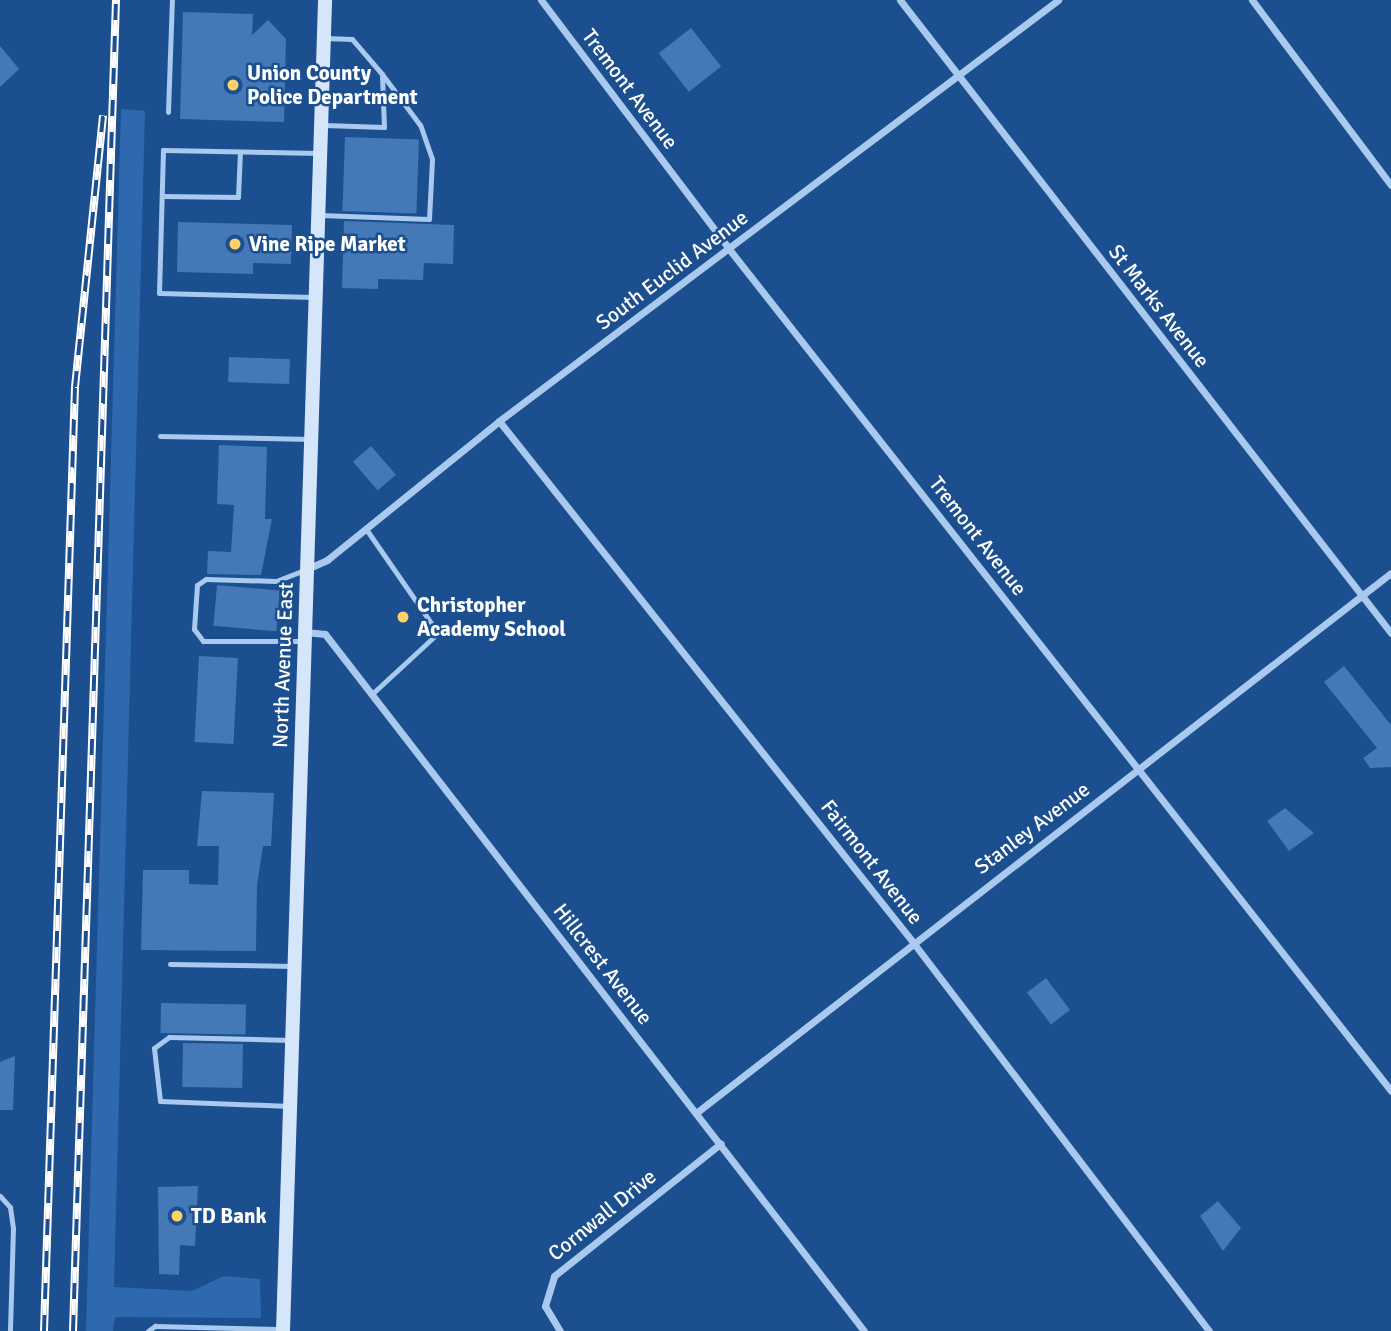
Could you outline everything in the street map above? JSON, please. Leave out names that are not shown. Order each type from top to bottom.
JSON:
[{"type":"main road","name":"North Avenue East","points":[[283,1330],[325,0]]},
{"type":"street","name":"Tremont Avenue","points":[[541,0],[729,249],[1391,1091]]},
{"type":"street","name":"St Marks Avenue","points":[[900,0],[1391,633]]},
{"type":"street","name":"South Euclid Avenue","points":[[307,569],[366,529],[499,421],[960,77],[1058,0]]},
{"type":"street","points":[[1252,0],[1389,179]]},
{"type":"street","name":"Fairmont Avenue","points":[[499,421],[912,941],[1209,1331]]},
{"type":"street","name":"Stanley Avenue","points":[[696,1113],[912,941],[1391,573]]},
{"type":"street","name":"Hillcrest Avenue","points":[[305,636],[325,634],[864,1331]]},
{"type":"street","name":"Cornwall Drive","points":[[560,1331],[545,1306],[554,1276],[721,1143]]},
{"type":"lane","points":[[168,112],[172,0]]},
{"type":"lane","points":[[317,215],[429,219],[432,159],[421,125],[352,38],[324,38]]},
{"type":"lane","points":[[321,124],[383,127],[382,74]]},
{"type":"lane","points":[[314,298],[159,293],[163,150],[319,153]]},
{"type":"lane","points":[[162,196],[238,197],[240,152]]},
{"type":"lane","points":[[160,436],[310,439]]},
{"type":"lane","points":[[366,529],[438,633],[372,694]]},
{"type":"lane","points":[[305,636],[204,641],[194,629],[197,585],[205,579],[276,581],[307,569]]},
{"type":"lane","points":[[170,964],[294,966]]},
{"type":"lane","points":[[290,1107],[160,1101],[154,1048],[169,1037],[292,1040]]},
{"type":"lane","points":[[0,1196],[10,1207],[13,1228],[10,1331]]},
{"type":"lane","points":[[148,1331],[155,1326],[283,1330]]},
{"type":"shaded area","points":[[121,109],[145,111],[114,1287],[192,1291],[224,1276],[260,1279],[261,1318],[115,1317],[113,1331],[86,1331]]},
{"type":"building","name":"Union County Police Department","points":[[183,12],[253,14],[252,35],[268,20],[286,39],[284,122],[180,119]]},
{"type":"building","points":[[691,28],[721,67],[689,92],[659,53]]},
{"type":"building","points":[[0,46],[19,69],[0,87]]},
{"type":"building","points":[[345,137],[419,140],[416,214],[342,211]]},
{"type":"building","points":[[344,221],[454,225],[453,264],[424,263],[423,280],[378,279],[378,289],[342,288]]},
{"type":"building","name":"Vine Ripe Market","points":[[178,222],[292,225],[291,264],[253,263],[253,274],[177,272]]},
{"type":"building","points":[[229,357],[290,359],[289,384],[228,382]]},
{"type":"building","points":[[219,445],[267,447],[265,519],[272,519],[261,575],[207,574],[208,551],[231,552],[234,505],[217,504]]},
{"type":"building","points":[[371,446],[396,475],[378,490],[353,462]]},
{"type":"building","points":[[217,585],[280,590],[276,631],[213,626]]},
{"type":"building","points":[[199,656],[238,658],[233,744],[194,742]]},
{"type":"building","points":[[1344,666],[1391,725],[1391,767],[1370,768],[1363,758],[1377,748],[1324,682]]},
{"type":"building","points":[[202,791],[274,793],[271,846],[263,846],[257,885],[256,951],[141,950],[143,870],[189,870],[189,884],[218,885],[219,846],[197,846]]},
{"type":"building","points":[[1285,808],[1314,833],[1289,851],[1267,821]]},
{"type":"building","points":[[1046,978],[1070,1010],[1051,1024],[1027,992]]},
{"type":"building","points":[[161,1003],[246,1004],[245,1034],[160,1033]]},
{"type":"building","points":[[183,1043],[243,1044],[242,1088],[182,1087]]},
{"type":"building","points":[[15,1056],[13,1110],[0,1110],[0,1062]]},
{"type":"building","name":"TD Bank","points":[[198,1186],[195,1246],[180,1245],[179,1275],[159,1274],[158,1187]]},
{"type":"building","points":[[1218,1201],[1241,1228],[1223,1251],[1200,1216]]},
{"type":"railway","points":[[73,1331],[116,0]]},
{"type":"railway","points":[[44,1331],[75,387],[103,115]]},
{"type":"place","name":"Union County Police Department","points":[[233,85]]},
{"type":"place","name":"Vine Ripe Market","points":[[235,244]]},
{"type":"place","name":"Christopher Academy School","points":[[403,617]]},
{"type":"place","name":"TD Bank","points":[[177,1216]]}]
